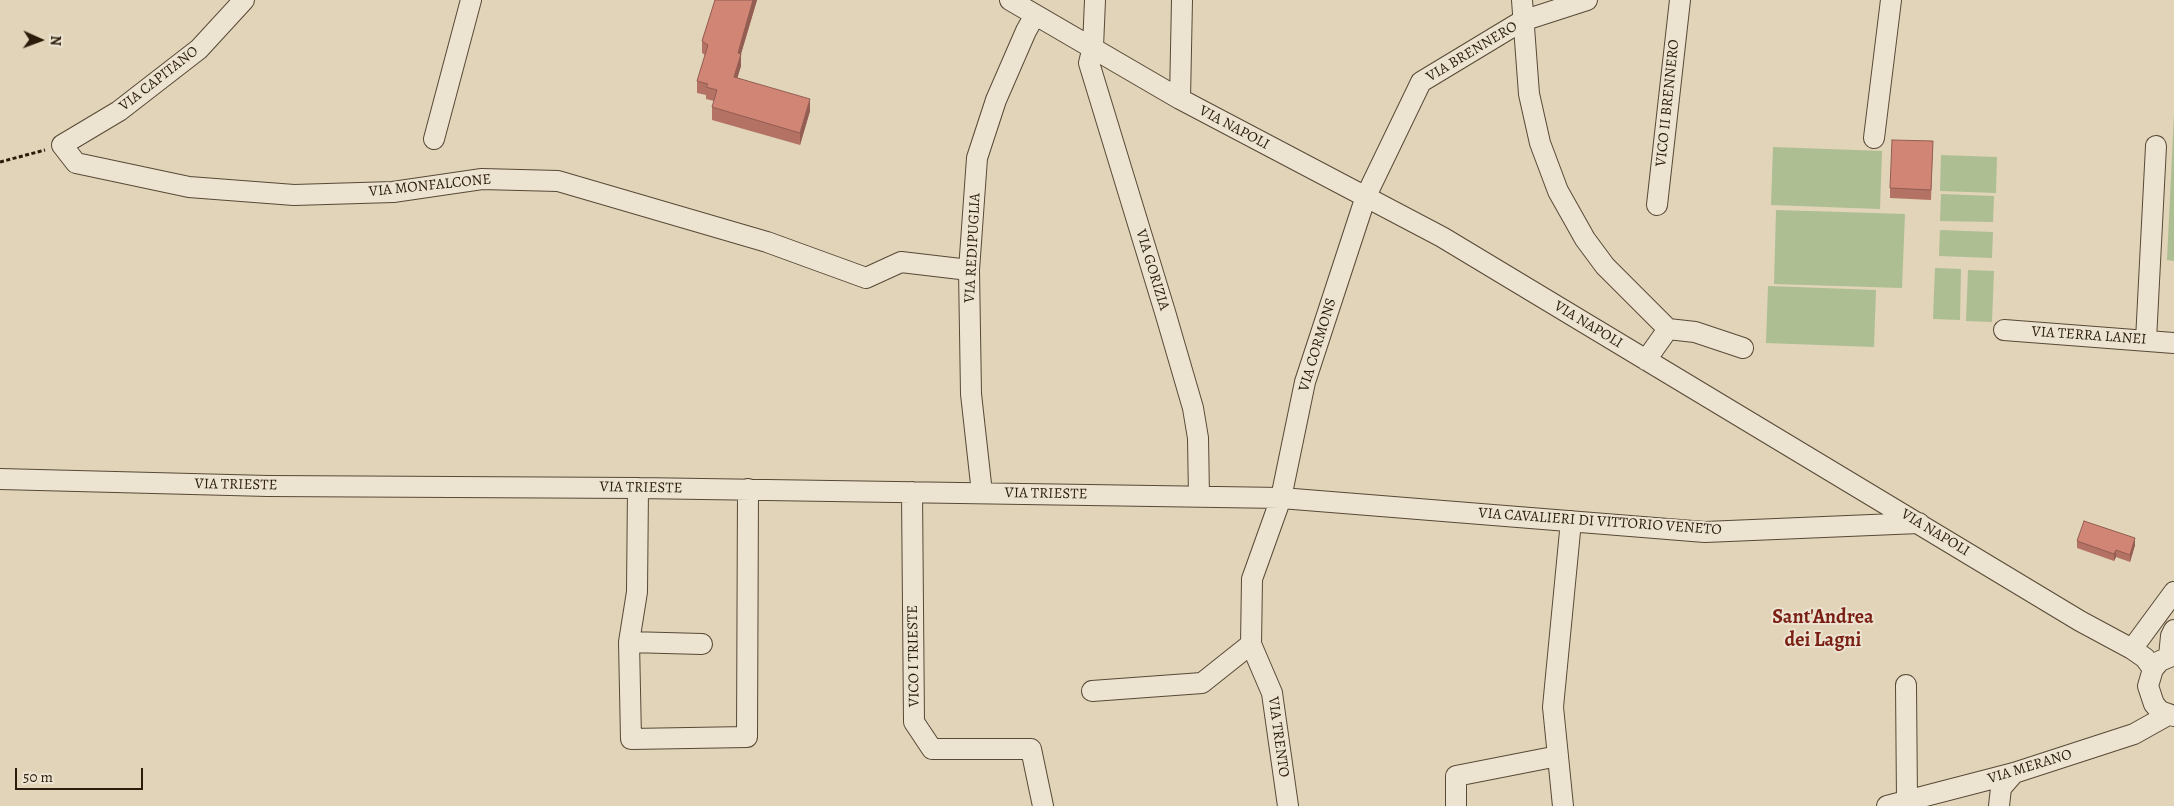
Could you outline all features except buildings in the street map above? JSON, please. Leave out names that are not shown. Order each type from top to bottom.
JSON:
[{"type":"street","name":"VIA CAPITANO","points":[[62,145],[119,112],[199,49],[244,0]]},
{"type":"street","points":[[434,139],[471,0]]},
{"type":"street","name":"VIA NAPOLI","points":[[1010,0],[1180,99],[1442,237],[2080,621],[2132,649],[2145,658],[2153,669]]},
{"type":"street","name":"VIA GORIZIA","points":[[1095,0],[1093,47],[1088,63],[1165,312],[1192,408],[1198,438],[1198,496]]},
{"type":"street","points":[[1180,99],[1182,0]]},
{"type":"street","points":[[1522,0],[1522,21],[1529,94],[1540,144],[1558,190],[1584,239],[1605,266],[1668,328],[1695,332],[1743,348]]},
{"type":"street","name":"VIA BRENNERO","points":[[1366,196],[1421,82],[1522,21],[1587,0]]},
{"type":"street","name":"VICO II BRENNERO","points":[[1657,205],[1680,0]]},
{"type":"street","points":[[1874,138],[1891,0]]},
{"type":"street","name":"VIA REDIPUGLIA","points":[[982,493],[972,394],[969,270],[978,158],[996,100],[1026,31],[1036,15]]},
{"type":"street","name":"VIA MONFALCONE","points":[[62,145],[76,163],[189,187],[294,195],[393,192],[482,179],[558,181],[767,242],[866,278],[902,262],[969,270]]},
{"type":"street","points":[[2146,340],[2156,146]]},
{"type":"street","name":"VIA CORMONS","points":[[1281,498],[1305,382],[1366,196]]},
{"type":"street","points":[[1646,360],[1668,328]]},
{"type":"street","name":"VIA TERRA LANEI","points":[[2004,330],[2174,343]]},
{"type":"street","name":"VIA TRIESTE","points":[[0,479],[268,486],[748,489],[1281,498]]},
{"type":"street","points":[[638,488],[637,592],[630,642],[631,739],[747,737],[748,489]]},
{"type":"street","name":"VICO I TRIESTE","points":[[912,492],[914,722],[932,749],[1031,749],[1043,806]]},
{"type":"street","name":"VIA CAVALIERI DI VITTORIO VENETO","points":[[1281,498],[1704,532],[1919,523]]},
{"type":"street","name":"VIA TRENTO","points":[[1281,498],[1252,578],[1251,644],[1272,693],[1288,806]]},
{"type":"street","points":[[1563,806],[1553,707],[1571,521]]},
{"type":"street","points":[[2132,649],[2174,592]]},
{"type":"street","points":[[2151,624],[2148,639],[2153,669]]},
{"type":"street","points":[[2171,716],[2160,710],[2150,696],[2148,686],[2153,669],[2160,661],[2172,655],[2171,636],[2174,630]]},
{"type":"street","points":[[630,642],[702,644]]},
{"type":"street","points":[[1092,691],[1202,684],[1251,644]]},
{"type":"street","points":[[1906,685],[1907,801]]},
{"type":"street","name":"VIA MERANO","points":[[1887,806],[2014,773],[2134,734],[2171,716]]},
{"type":"street","points":[[1456,806],[1456,776],[1558,756]]},
{"type":"street","points":[[2000,806],[2000,788],[2014,773]]},
{"type":"path","points":[[0,162],[62,145]]},
{"type":"green space","points":[[2174,113],[2174,261],[2167,260]]},
{"type":"green space","points":[[1773,147],[1882,151],[1880,209],[1771,205]]},
{"type":"green space","points":[[1941,155],[1997,157],[1996,193],[1940,191]]},
{"type":"green space","points":[[1941,194],[1994,196],[1993,222],[1940,221]]},
{"type":"green space","points":[[1776,210],[1905,214],[1902,288],[1774,284]]},
{"type":"green space","points":[[1940,230],[1993,232],[1992,258],[1939,256]]},
{"type":"green space","points":[[1935,268],[1961,269],[1960,320],[1933,319]]},
{"type":"green space","points":[[1968,270],[1994,271],[1992,322],[1966,321]]},
{"type":"green space","points":[[1768,286],[1876,290],[1874,347],[1766,343]]},
{"type":"district","name":"Sant'Andrea dei Lagni","points":[[1823,630]]}]
